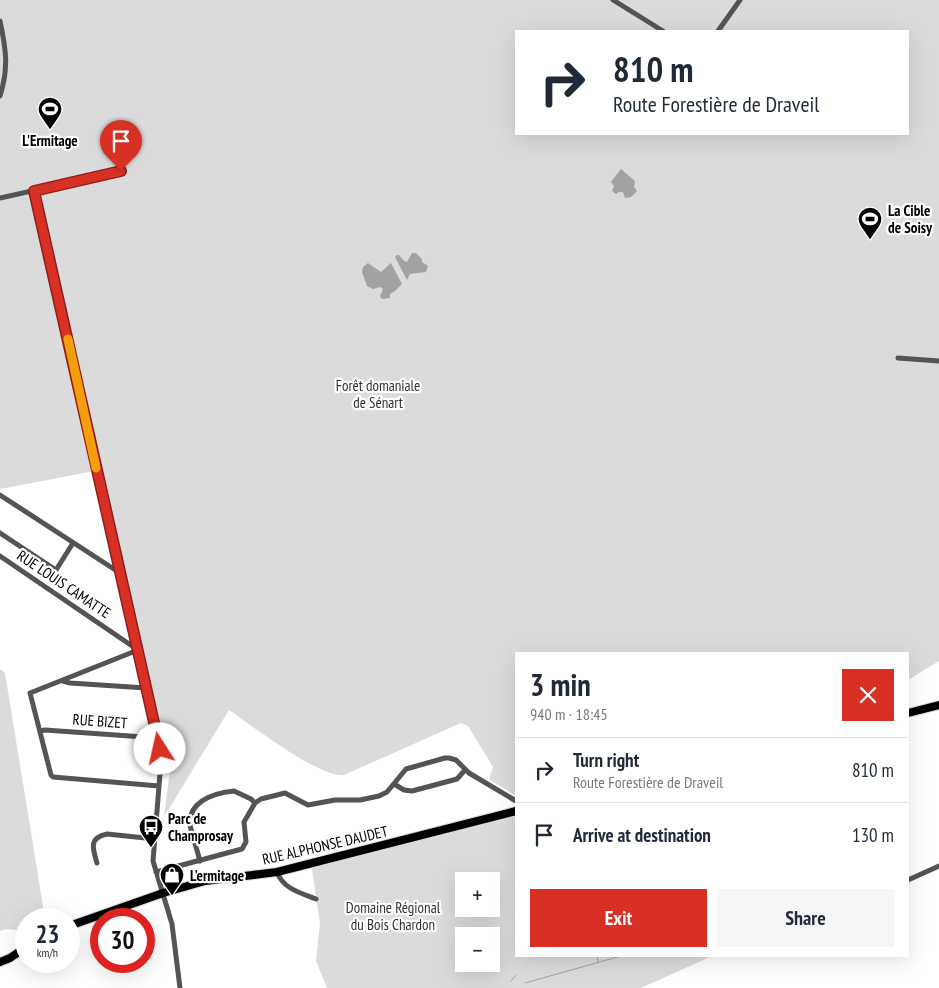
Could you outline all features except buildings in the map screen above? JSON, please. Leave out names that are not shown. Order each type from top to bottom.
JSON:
[{"type":"main road","points":[[909,713],[939,705]]},
{"type":"main road","name":"RUE ALPHONSE DAUDET","points":[[80,922],[163,893],[205,881],[277,872],[515,811]]},
{"type":"main road","points":[[0,962],[15,955]]},
{"type":"street","points":[[613,0],[662,30]]},
{"type":"street","points":[[719,30],[740,0]]},
{"type":"street","points":[[0,21],[7,59],[0,96]]},
{"type":"street","points":[[0,198],[121,171]]},
{"type":"street","points":[[34,191],[158,738],[161,761],[153,861],[172,924],[180,988]]},
{"type":"street","points":[[898,358],[939,361]]},
{"type":"street","points":[[0,495],[120,573]]},
{"type":"street","points":[[0,533],[56,570],[73,543]]},
{"type":"street","name":"RUE LOUIS CAMATTE","points":[[0,556],[138,650]]},
{"type":"street","points":[[138,650],[30,693],[53,777],[158,786]]},
{"type":"street","points":[[62,680],[70,683],[146,688]]},
{"type":"street","name":"RUE BIZET","points":[[40,731],[158,738]]},
{"type":"street","points":[[156,872],[242,849],[246,842],[244,822],[255,803],[261,799],[285,793],[308,805],[335,800],[355,801],[383,795],[406,769],[445,758],[456,760],[465,770],[515,800]]},
{"type":"street","points":[[394,784],[404,790],[412,791],[457,779],[465,770]]},
{"type":"street","points":[[200,861],[189,822],[200,801],[234,791],[255,803]]},
{"type":"street","points":[[97,863],[93,847],[97,837],[107,834],[155,839]]},
{"type":"street","points":[[909,880],[939,866]]},
{"type":"street","points":[[277,872],[285,885],[316,899]]},
{"type":"green space","name":"Forêt domaniale de Sénart","points":[[0,0],[939,0],[939,661],[909,679],[909,652],[515,652],[515,795],[489,779],[493,767],[468,726],[461,723],[344,775],[333,774],[319,769],[303,760],[229,710],[164,817],[171,762],[95,471],[0,489]]},
{"type":"green space","points":[[0,669],[5,673],[43,908],[15,908],[15,930],[6,929],[0,931]]},
{"type":"green space","name":"Domaine Régional du Bois Chardon","points":[[515,811],[515,957],[710,957],[641,988],[327,988],[316,961],[320,923],[311,863]]},
{"type":"shaded area","points":[[621,169],[635,181],[634,187],[637,191],[631,197],[625,198],[623,192],[616,194],[612,191],[614,186],[611,182]]},
{"type":"shaded area","points":[[412,253],[416,253],[422,259],[422,262],[428,266],[426,272],[410,274],[407,280],[395,257],[399,255],[407,262]]},
{"type":"shaded area","points":[[368,263],[381,272],[391,263],[402,284],[390,294],[390,298],[382,299],[380,296],[383,289],[380,287],[373,289],[367,286],[362,272],[363,267]]},
{"type":"waterway","points":[[597,957],[598,962]]},
{"type":"waterway","points":[[525,983],[617,957]]},
{"type":"waterway","points":[[511,981],[516,975]]},
{"type":"slow traffic","points":[[68,339],[96,468]]},
{"type":"place","name":"L'Ermitage","points":[[50,130]]},
{"type":"place","name":"La Cible de Soisy","points":[[870,240]]},
{"type":"place","name":"Parc de Champrosay","points":[[151,848]]},
{"type":"place","name":"L'ermitage","points":[[172,896]]},
{"type":"route","points":[[121,171],[34,191],[160,749]]}]
